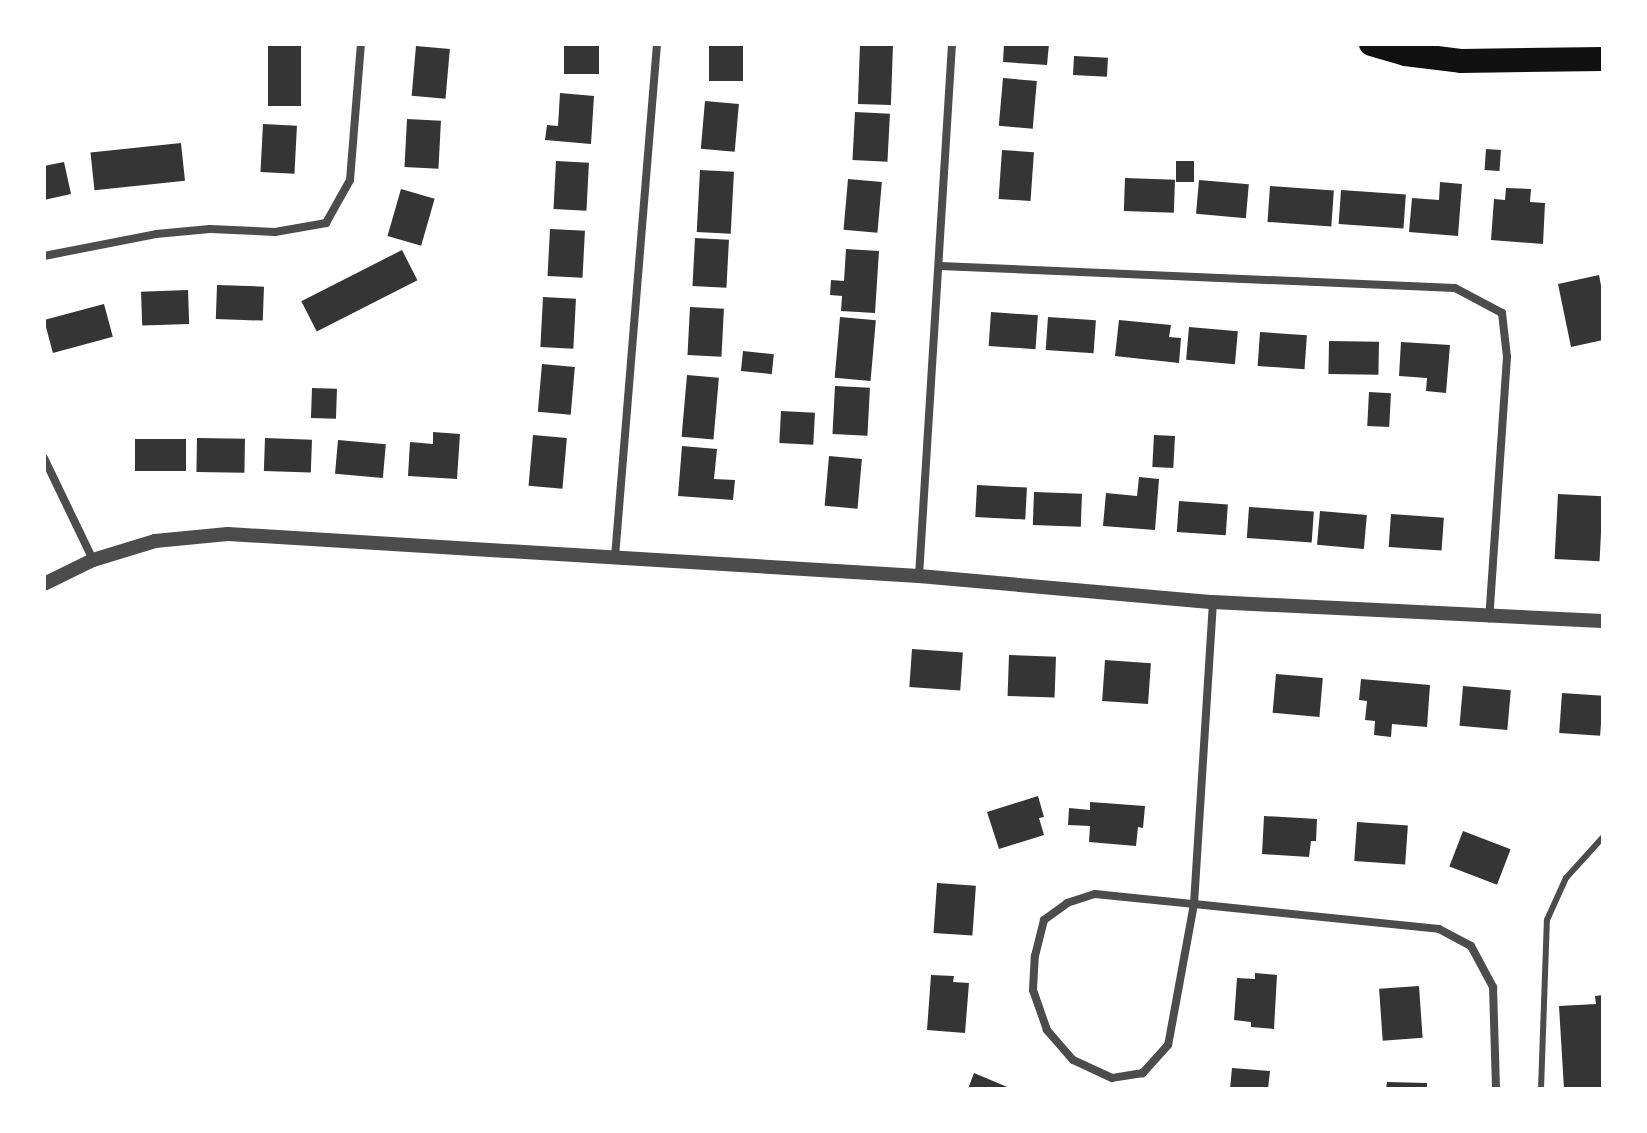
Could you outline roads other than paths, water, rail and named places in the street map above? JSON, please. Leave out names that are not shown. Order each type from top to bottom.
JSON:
[{"type":"highway","points":[[1371,44],[1432,59],[1603,59]]},
{"type":"street","points":[[44,256],[156,234],[210,229],[275,232],[326,223],[350,180],[361,44]]},
{"type":"street","points":[[615,557],[657,44]]},
{"type":"street","points":[[919,576],[952,44]]},
{"type":"street","points":[[940,266],[1455,288],[1502,313],[1507,357],[1489,618]]},
{"type":"street","points":[[44,458],[93,560]]},
{"type":"street","points":[[44,584],[93,560],[155,541],[228,534],[919,576],[1213,602],[1489,618],[1603,621]]},
{"type":"street","points":[[1213,602],[1194,904],[1168,1045],[1143,1073],[1112,1078],[1073,1060],[1047,1030],[1033,990],[1035,956],[1044,920],[1067,903],[1095,894],[1194,904],[1439,929],[1471,946],[1493,987],[1496,1089]]},
{"type":"lane","points":[[1541,1089],[1547,920],[1566,878],[1603,837]]}]
